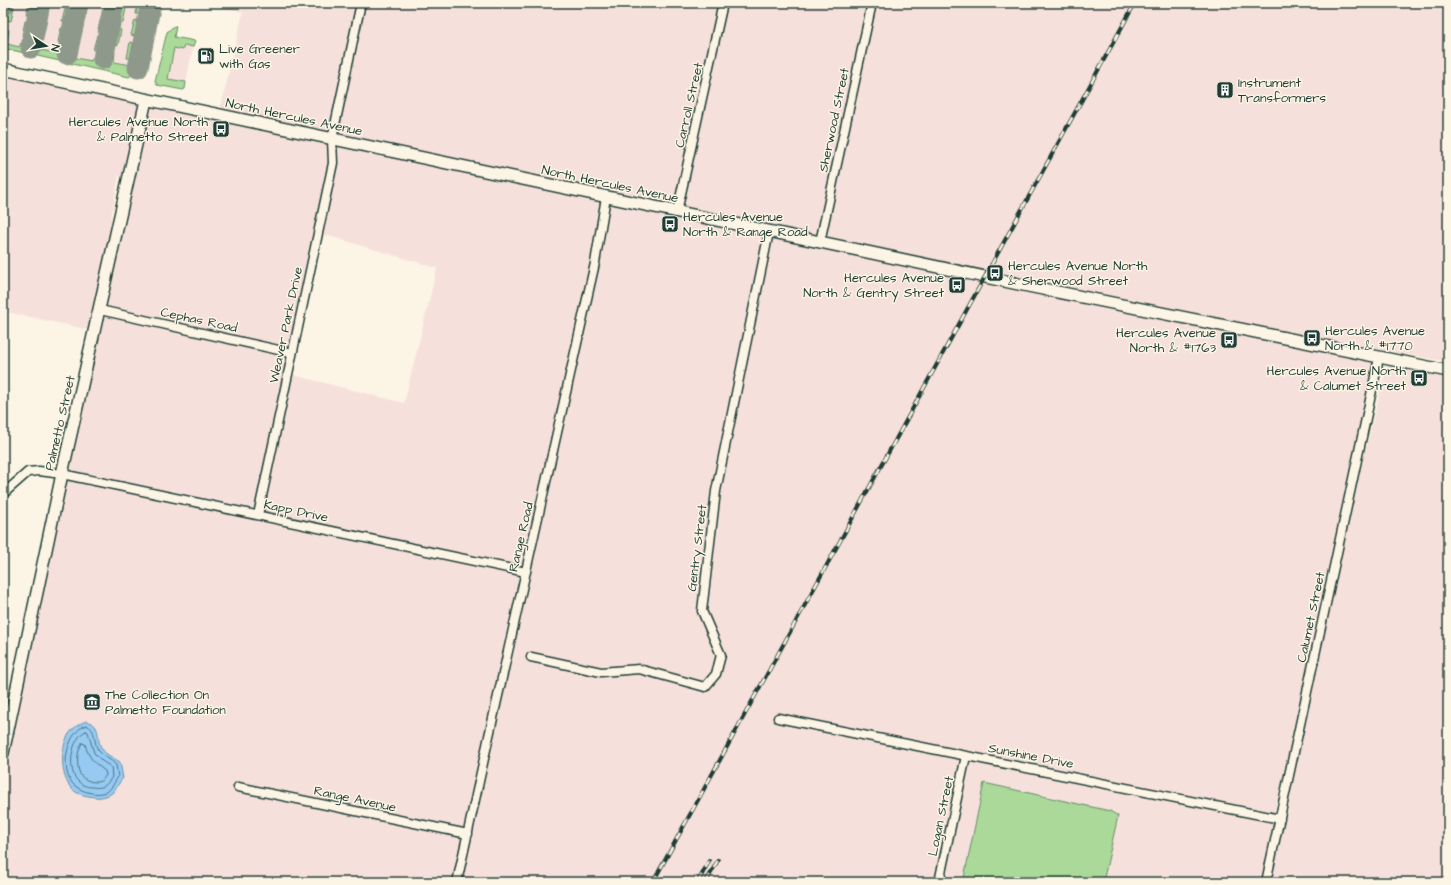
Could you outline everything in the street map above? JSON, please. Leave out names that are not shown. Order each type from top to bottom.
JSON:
[{"type":"street","name":"Weaver Park Drive","points":[[258,515],[333,163],[332,139],[361,3]]},
{"type":"street","name":"Carroll Street","points":[[677,212],[724,3]]},
{"type":"street","name":"Sherwood Street","points":[[820,242],[872,3]]},
{"type":"street","name":"North Hercules Avenue","points":[[3,69],[1038,289],[1448,371]]},
{"type":"street","name":"Palmetto Street","points":[[3,753],[62,474],[146,100]]},
{"type":"street","name":"Range Road","points":[[457,882],[595,263],[606,198]]},
{"type":"street","name":"Gentry Street","points":[[531,657],[601,672],[639,669],[705,686],[716,674],[721,655],[702,611],[716,491],[769,232]]},
{"type":"street","name":"Cephas Road","points":[[100,310],[292,353]]},
{"type":"street","name":"Calumet Street","points":[[1266,882],[1379,358]]},
{"type":"street","name":"Kapp Drive","points":[[3,494],[28,472],[39,471],[62,474],[526,572]]},
{"type":"street","name":"Sunshine Drive","points":[[778,718],[1280,819]]},
{"type":"street","name":"Logan Street","points":[[939,882],[966,756]]},
{"type":"street","name":"Range Avenue","points":[[238,787],[468,834]]},
{"type":"shaded area","points":[[3,3],[159,3],[145,66],[129,77],[3,49]]},
{"type":"shaded area","points":[[201,3],[356,3],[328,135],[220,111],[243,12]]},
{"type":"shaded area","points":[[366,3],[719,3],[674,207],[337,136]]},
{"type":"shaded area","points":[[728,3],[868,3],[816,237],[683,209]]},
{"type":"shaded area","points":[[877,3],[1448,3],[1448,362],[1199,317],[825,239]]},
{"type":"shaded area","points":[[184,45],[193,47],[186,82],[168,79],[174,48],[183,50]]},
{"type":"shaded area","points":[[3,74],[140,104],[124,177],[119,176],[111,219],[115,220],[89,330],[3,311]]},
{"type":"shaded area","points":[[149,105],[328,145],[328,162],[289,348],[105,307]]},
{"type":"shaded area","points":[[337,144],[601,200],[590,262],[522,567],[263,512],[293,375],[404,403],[437,268],[322,234],[337,164]]},
{"type":"shaded area","points":[[610,202],[764,235],[712,490],[706,547],[714,548],[720,492],[772,237],[893,264],[894,262],[1374,361],[1276,814],[774,713],[773,721],[961,759],[934,882],[462,882],[599,264]]},
{"type":"shaded area","points":[[103,315],[287,356],[254,510],[67,471]]},
{"type":"shaded area","points":[[1389,364],[1448,375],[1448,882],[1271,882],[1356,488],[1382,383]]},
{"type":"shaded area","points":[[65,479],[520,575],[464,829],[234,783],[233,790],[462,837],[453,882],[3,882],[3,774]],"holes":[[[96,727],[101,748],[107,754],[120,762],[123,777],[79,793],[77,791]]]},
{"type":"shaded area","points":[[970,761],[1275,822],[1261,882],[1103,882],[1118,816],[1110,811],[984,783],[963,882],[944,882]]},
{"type":"green space","points":[[29,3],[37,3],[35,14],[26,14]]},
{"type":"green space","points":[[81,3],[88,3],[86,15],[81,13],[79,10]]},
{"type":"green space","points":[[137,3],[148,3],[145,14],[136,14]]},
{"type":"green space","points":[[154,3],[159,3],[145,66],[129,77],[3,48],[4,29],[9,30],[7,44],[19,47],[21,43],[26,44],[29,49],[34,49],[37,35],[43,35],[41,50],[55,53],[56,49],[64,51],[63,54],[69,55],[74,42],[79,43],[76,58],[91,61],[92,58],[105,61],[108,50],[115,52],[114,62],[137,66],[137,68],[140,69]]},
{"type":"green space","points":[[66,5],[71,7],[73,10],[68,22],[62,21]]},
{"type":"green space","points":[[9,6],[14,7],[11,21],[6,20],[4,17],[6,8]]},
{"type":"green space","points":[[120,6],[126,8],[123,23],[114,20]]},
{"type":"green space","points":[[41,14],[48,14],[45,28],[39,25]]},
{"type":"green space","points":[[102,14],[106,14],[108,17],[106,29],[103,30],[98,29]]},
{"type":"green space","points":[[80,20],[84,21],[81,36],[76,35],[75,32],[77,22]]},
{"type":"green space","points":[[135,20],[144,23],[140,37],[131,35]]},
{"type":"green space","points":[[25,21],[32,24],[30,35],[28,37],[22,36]]},
{"type":"green space","points":[[176,26],[174,37],[195,41],[193,47],[184,45],[183,50],[174,48],[168,79],[186,82],[185,89],[183,90],[157,85],[155,81],[167,32]]},
{"type":"green space","points":[[61,28],[68,31],[66,42],[63,44],[58,42]]},
{"type":"green space","points":[[112,29],[121,30],[118,45],[109,42]]},
{"type":"green space","points":[[97,35],[102,36],[104,39],[101,51],[93,50]]},
{"type":"green space","points":[[130,42],[139,45],[138,55],[135,59],[127,58]]},
{"type":"green space","points":[[984,783],[1110,811],[1118,816],[1103,882],[963,882]]},
{"type":"water","points":[[86,721],[91,723],[97,729],[102,749],[108,755],[120,762],[123,778],[112,793],[108,795],[97,797],[80,794],[72,789],[65,777],[63,770],[63,754],[66,740],[75,728]]},
{"type":"taxiway","points":[[31,48],[40,3]]},
{"type":"taxiway","points":[[67,54],[78,3]]},
{"type":"taxiway","points":[[103,59],[114,3]]},
{"type":"taxiway","points":[[138,68],[151,3]]},
{"type":"railway","points":[[653,882],[1135,3]]},
{"type":"railway","points":[[706,882],[718,860]]},
{"type":"railway","points":[[698,882],[709,861]]},
{"type":"place","name":"Live Greener with Gas","points":[[206,56]]},
{"type":"place","name":"Instrument Transformers","points":[[1225,90]]},
{"type":"place","name":"Hercules Avenue North & Palmetto Street","points":[[221,129]]},
{"type":"place","name":"Hercules Avenue North & Range Road","points":[[670,224]]},
{"type":"place","name":"Hercules Avenue North & Sherwood Street","points":[[995,273]]},
{"type":"place","name":"Hercules Avenue North & Gentry Street","points":[[957,285]]},
{"type":"place","name":"Hercules Avenue North & #1770","points":[[1312,338]]},
{"type":"place","name":"Hercules Avenue North & #1763","points":[[1229,340]]},
{"type":"place","name":"Hercules Avenue North & Calumet Street","points":[[1419,378]]},
{"type":"place","name":"The Collection On Palmetto Foundation","points":[[92,702]]}]
